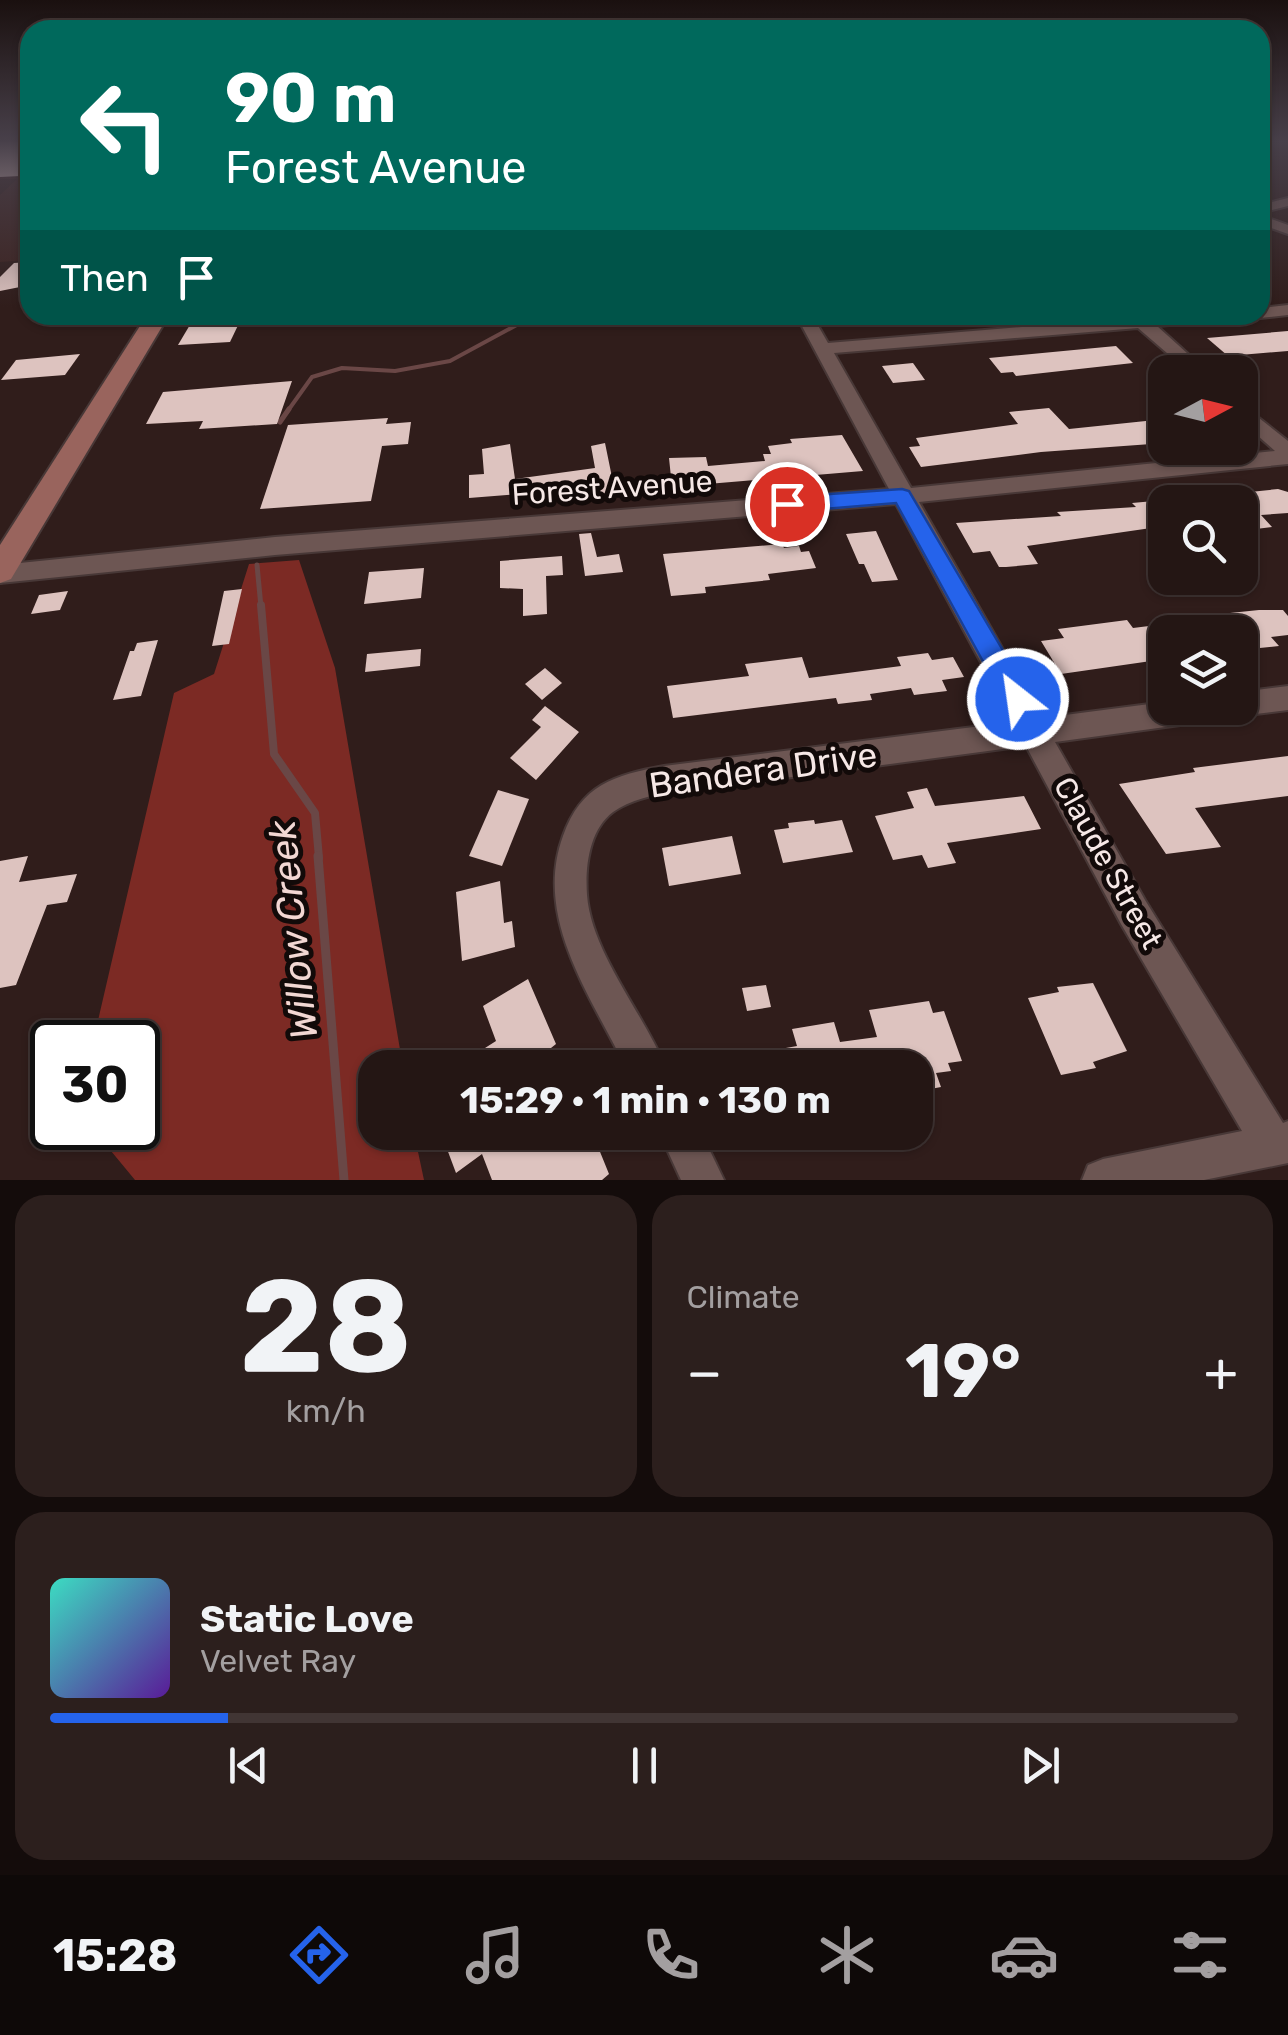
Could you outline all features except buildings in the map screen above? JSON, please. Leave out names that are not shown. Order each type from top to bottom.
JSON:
[{"type":"main road","points":[[0,572],[152,325]]},
{"type":"street","name":"Claude Street","points":[[809,325],[1133,912],[1281,1144]]},
{"type":"street","points":[[822,349],[1106,325]]},
{"type":"street","points":[[1145,325],[1180,355]]},
{"type":"street","points":[[1258,426],[1288,454]]},
{"type":"street","name":"Forest Avenue","points":[[0,572],[314,542],[902,496],[1288,454]]},
{"type":"street","points":[[1258,702],[1288,698]]},
{"type":"street","name":"Bandera Drive","points":[[639,1050],[573,918],[570,866],[579,834],[597,804],[639,786],[686,777],[1148,717]]},
{"type":"street","points":[[1103,1180],[1281,1144]]},
{"type":"street","points":[[689,1150],[703,1180]]},
{"type":"shaded area","points":[[0,197],[20,197],[20,261],[0,262]]},
{"type":"shaded area","points":[[299,560],[335,668],[400,1050],[358,1050],[358,1150],[418,1150],[424,1180],[135,1180],[110,1150],[160,1150],[160,1020],[98,1020],[174,693],[214,674],[249,564]]},
{"type":"waterway","name":"Willow Creek","points":[[287,412],[312,377],[342,368],[395,371],[450,361],[517,325]]},
{"type":"waterway","name":"Willow Creek","points":[[280,422],[289,409]]},
{"type":"waterway","name":"Willow Creek","points":[[257,565],[261,607]]},
{"type":"waterway","name":"Willow Creek","points":[[261,605],[274,754],[315,813],[319,858]]},
{"type":"waterway","name":"Willow Creek","points":[[318,856],[344,1180]]},
{"type":"route","points":[[787,504],[902,496],[1018,699]]}]
